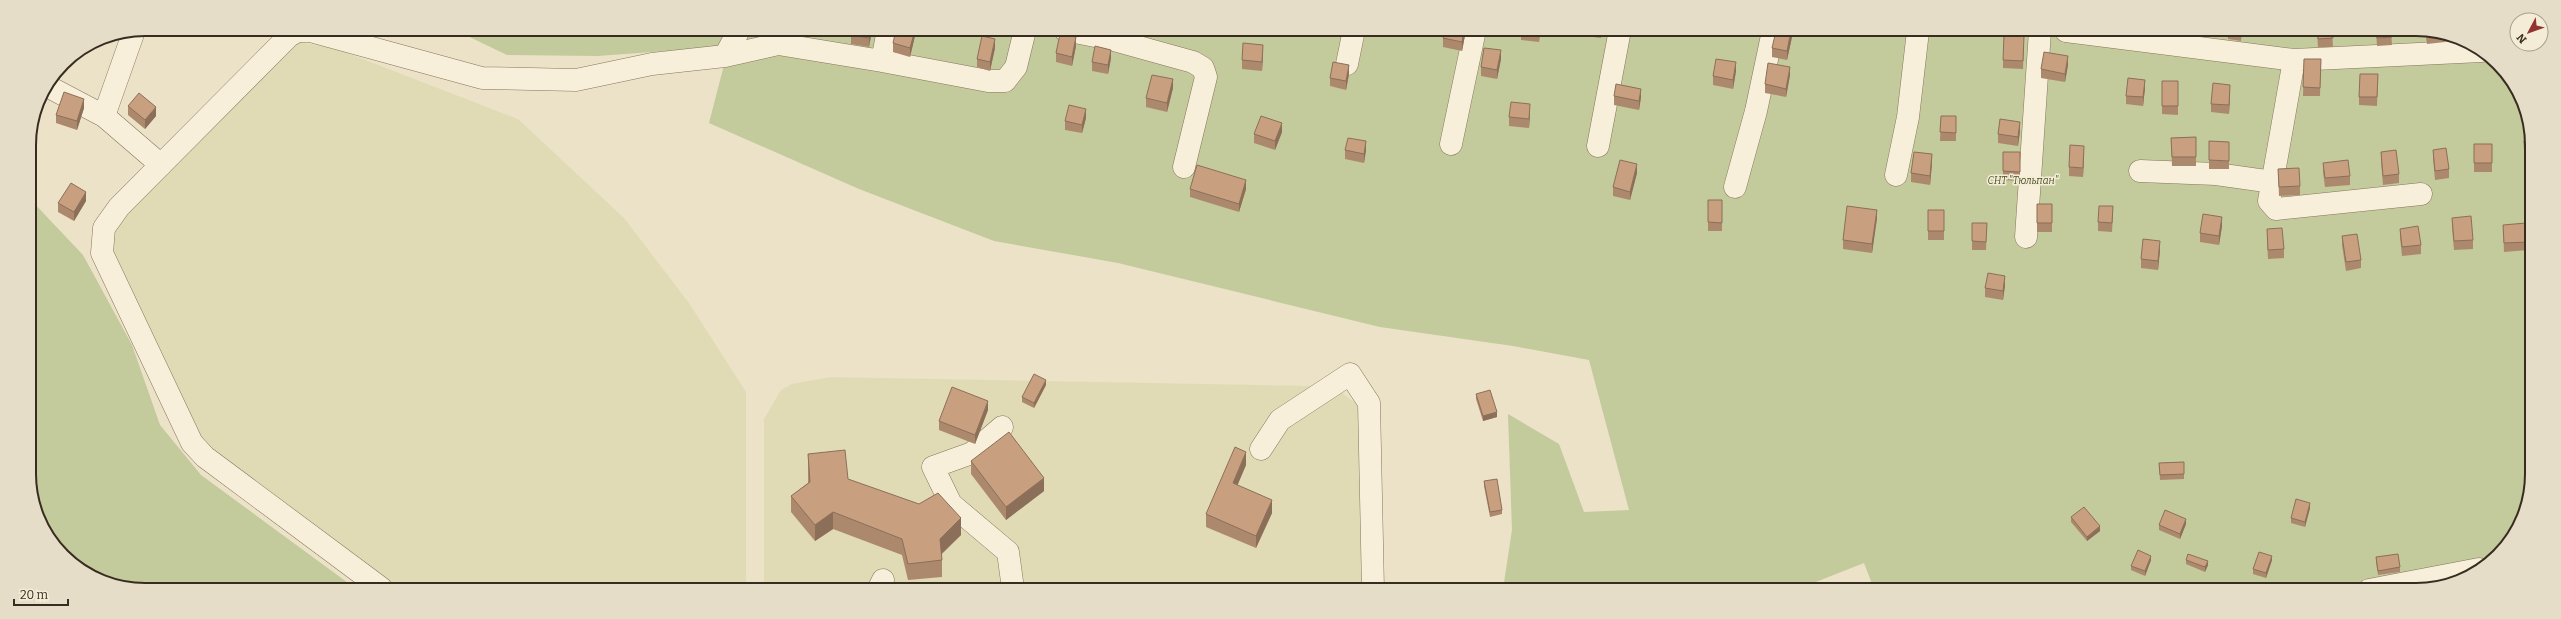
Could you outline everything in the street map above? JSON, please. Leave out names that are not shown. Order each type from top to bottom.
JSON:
[{"type":"street","points":[[289,36],[119,207],[104,228],[102,253],[192,443],[205,457],[374,583]]},
{"type":"street","points":[[328,36],[482,78],[576,80],[652,64],[725,56],[778,44],[882,60],[988,81],[1005,80],[1016,67],[1024,36]]},
{"type":"street","points":[[725,56],[737,36]]},
{"type":"street","points":[[882,60],[887,36]]},
{"type":"street","points":[[1095,36],[1193,62],[1202,68],[1206,77],[1184,167]]},
{"type":"street","points":[[1347,64],[1353,36]]},
{"type":"street","points":[[1452,144],[1474,36]]},
{"type":"street","points":[[1598,146],[1619,36]]},
{"type":"street","points":[[1736,187],[1756,110],[1772,36]]},
{"type":"street","points":[[1896,176],[1908,117],[1917,36]]},
{"type":"street","points":[[2026,238],[2040,36]]},
{"type":"street","points":[[2105,36],[2294,60],[2472,51]]},
{"type":"street","points":[[104,116],[132,37]]},
{"type":"street","points":[[2294,60],[2269,201],[2276,209],[2421,194]]},
{"type":"street","points":[[52,89],[104,116],[161,165]]},
{"type":"street","points":[[2140,171],[2216,174],[2273,182]]},
{"type":"street","points":[[1261,449],[1280,420],[1350,374],[1369,403],[1373,583]]},
{"type":"street","points":[[1002,427],[972,453],[933,467],[951,504],[1008,552],[1012,583]]},
{"type":"street","points":[[2406,583],[2462,572]]},
{"type":"shaded area","points":[[288,40],[337,49],[518,119],[624,218],[689,303],[746,392],[746,583],[387,583],[205,446],[117,276],[109,230]]},
{"type":"shaded area","points":[[830,377],[1312,386],[1342,393],[1358,405],[1366,583],[764,583],[764,419],[781,390],[792,384]]},
{"type":"green space","name":"СНТ \"Тюльпан\"","points":[[468,36],[2416,36],[2437,38],[2464,47],[2476,54],[2493,68],[2510,91],[2517,104],[2523,124],[2525,145],[2525,474],[2523,495],[2517,515],[2510,528],[2488,556],[2476,565],[2457,575],[2423,583],[1872,583],[1864,563],[1813,583],[1504,583],[1512,530],[1508,414],[1559,444],[1584,512],[1629,510],[1589,360],[1513,346],[1380,327],[1118,263],[994,241],[859,189],[709,123],[724,65],[694,49],[597,56],[507,55]]},
{"type":"green space","points":[[36,205],[83,255],[132,345],[160,425],[201,475],[348,583],[131,582],[97,572],[68,551],[51,528],[44,515],[38,495],[36,481]]},
{"type":"building","points":[[857,36],[870,36],[869,38]]},
{"type":"building","points":[[895,36],[913,36],[910,48],[893,43]]},
{"type":"building","points":[[982,36],[995,39],[990,62],[977,59]]},
{"type":"building","points":[[1060,36],[1076,37],[1072,57],[1056,53]]},
{"type":"building","points":[[1444,36],[1463,36],[1462,42],[1443,38]]},
{"type":"building","points":[[1775,36],[1790,36],[1787,51],[1772,48]]},
{"type":"building","points":[[2004,36],[2024,36],[2023,61],[2003,60]]},
{"type":"building","points":[[2318,36],[2333,36],[2333,38],[2318,39]]},
{"type":"building","points":[[2377,36],[2392,37],[2377,38]]},
{"type":"building","points":[[1243,43],[1263,45],[1262,62],[1242,60]]},
{"type":"building","points":[[1095,46],[1111,50],[1108,65],[1092,62]]},
{"type":"building","points":[[1484,48],[1501,50],[1497,70],[1481,67]]},
{"type":"building","points":[[2044,52],[2068,56],[2065,74],[2041,69]]},
{"type":"building","points":[[1716,59],[1736,62],[1733,80],[1713,76]]},
{"type":"building","points":[[2304,59],[2321,59],[2320,88],[2303,87]]},
{"type":"building","points":[[1333,62],[1349,65],[1346,81],[1330,78]]},
{"type":"building","points":[[1768,63],[1790,67],[1786,89],[1765,84]]},
{"type":"building","points":[[2360,74],[2378,74],[2377,97],[2359,97]]},
{"type":"building","points":[[1152,75],[1173,79],[1167,103],[1146,98]]},
{"type":"building","points":[[2128,78],[2145,80],[2143,97],[2126,96]]},
{"type":"building","points":[[2162,81],[2178,81],[2178,106],[2162,106]]},
{"type":"building","points":[[2213,83],[2230,85],[2229,105],[2211,104]]},
{"type":"building","points":[[1616,84],[1641,89],[1639,101],[1614,96]]},
{"type":"building","points":[[64,92],[84,99],[77,121],[56,115]]},
{"type":"building","points":[[139,93],[156,107],[145,120],[128,106]]},
{"type":"building","points":[[1511,102],[1530,104],[1529,119],[1509,117]]},
{"type":"building","points":[[1069,105],[1086,109],[1082,125],[1065,121]]},
{"type":"building","points":[[1261,116],[1282,123],[1275,141],[1254,134]]},
{"type":"building","points":[[1941,116],[1956,116],[1956,133],[1940,132]]},
{"type":"building","points":[[2000,119],[2020,122],[2018,137],[1998,134]]},
{"type":"building","points":[[2196,137],[2196,157],[2172,157],[2171,138]]},
{"type":"building","points":[[1348,138],[1366,141],[1364,154],[1345,150]]},
{"type":"building","points":[[2209,141],[2229,142],[2229,161],[2209,160]]},
{"type":"building","points":[[2474,144],[2492,144],[2492,163],[2474,163]]},
{"type":"building","points":[[2070,145],[2084,146],[2083,168],[2069,167]]},
{"type":"building","points":[[2446,148],[2449,169],[2435,171],[2433,150]]},
{"type":"building","points":[[2396,150],[2399,174],[2383,176],[2381,152]]},
{"type":"building","points":[[1914,152],[1932,154],[1930,176],[1911,173]]},
{"type":"building","points":[[2003,152],[2020,152],[2020,172],[2003,171]]},
{"type":"building","points":[[1620,160],[1637,164],[1630,192],[1613,187]]},
{"type":"building","points":[[2348,160],[2350,176],[2325,178],[2323,163]]},
{"type":"building","points":[[1197,165],[1246,180],[1239,204],[1190,189]]},
{"type":"building","points":[[2299,168],[2300,186],[2279,187],[2278,169]]},
{"type":"building","points":[[71,183],[86,192],[74,212],[58,203]]},
{"type":"building","points":[[1708,200],[1722,200],[1722,223],[1708,222]]},
{"type":"building","points":[[2037,204],[2052,204],[2052,223],[2037,223]]},
{"type":"building","points":[[1847,206],[1877,210],[1872,244],[1843,240]]},
{"type":"building","points":[[2099,206],[2113,206],[2112,223],[2098,222]]},
{"type":"building","points":[[1928,210],[1944,210],[1944,231],[1928,231]]},
{"type":"building","points":[[2203,214],[2222,217],[2219,236],[2200,233]]},
{"type":"building","points":[[2471,216],[2473,240],[2454,241],[2452,218]]},
{"type":"building","points":[[1972,223],[1987,223],[1986,242],[1972,241]]},
{"type":"building","points":[[2525,223],[2525,242],[2504,243],[2503,225]]},
{"type":"building","points":[[2418,226],[2421,245],[2402,247],[2400,229]]},
{"type":"building","points":[[2282,228],[2284,249],[2268,250],[2267,229]]},
{"type":"building","points":[[2357,234],[2361,260],[2346,262],[2342,236]]},
{"type":"building","points":[[2143,239],[2160,241],[2158,261],[2141,259]]},
{"type":"building","points":[[1988,273],[2005,276],[2003,291],[1985,288]]},
{"type":"building","points":[[1034,374],[1046,380],[1034,403],[1022,397]]},
{"type":"building","points":[[952,387],[988,401],[975,435],[939,421]]},
{"type":"building","points":[[1490,390],[1497,412],[1483,416],[1476,394]]},
{"type":"building","points":[[1009,432],[1044,478],[1006,507],[971,461]]},
{"type":"building","points":[[1235,447],[1246,452],[1233,483],[1272,500],[1256,536],[1206,514]]},
{"type":"building","points":[[845,450],[848,479],[919,504],[938,493],[961,518],[940,539],[942,560],[908,564],[902,539],[833,512],[815,525],[791,496],[810,482],[808,454]]},
{"type":"building","points":[[2184,462],[2184,474],[2160,475],[2159,463]]},
{"type":"building","points":[[1497,479],[1502,510],[1490,512],[1484,481]]},
{"type":"building","points":[[2296,499],[2310,503],[2305,522],[2291,518]]},
{"type":"building","points":[[2084,507],[2100,526],[2087,537],[2071,517]]},
{"type":"building","points":[[2165,510],[2186,519],[2180,534],[2159,525]]},
{"type":"building","points":[[2138,550],[2151,556],[2145,571],[2131,566]]},
{"type":"building","points":[[2259,552],[2272,556],[2266,573],[2253,569]]},
{"type":"building","points":[[2188,554],[2208,561],[2205,567],[2186,560]]},
{"type":"building","points":[[2398,554],[2400,567],[2378,571],[2376,557]]}]
